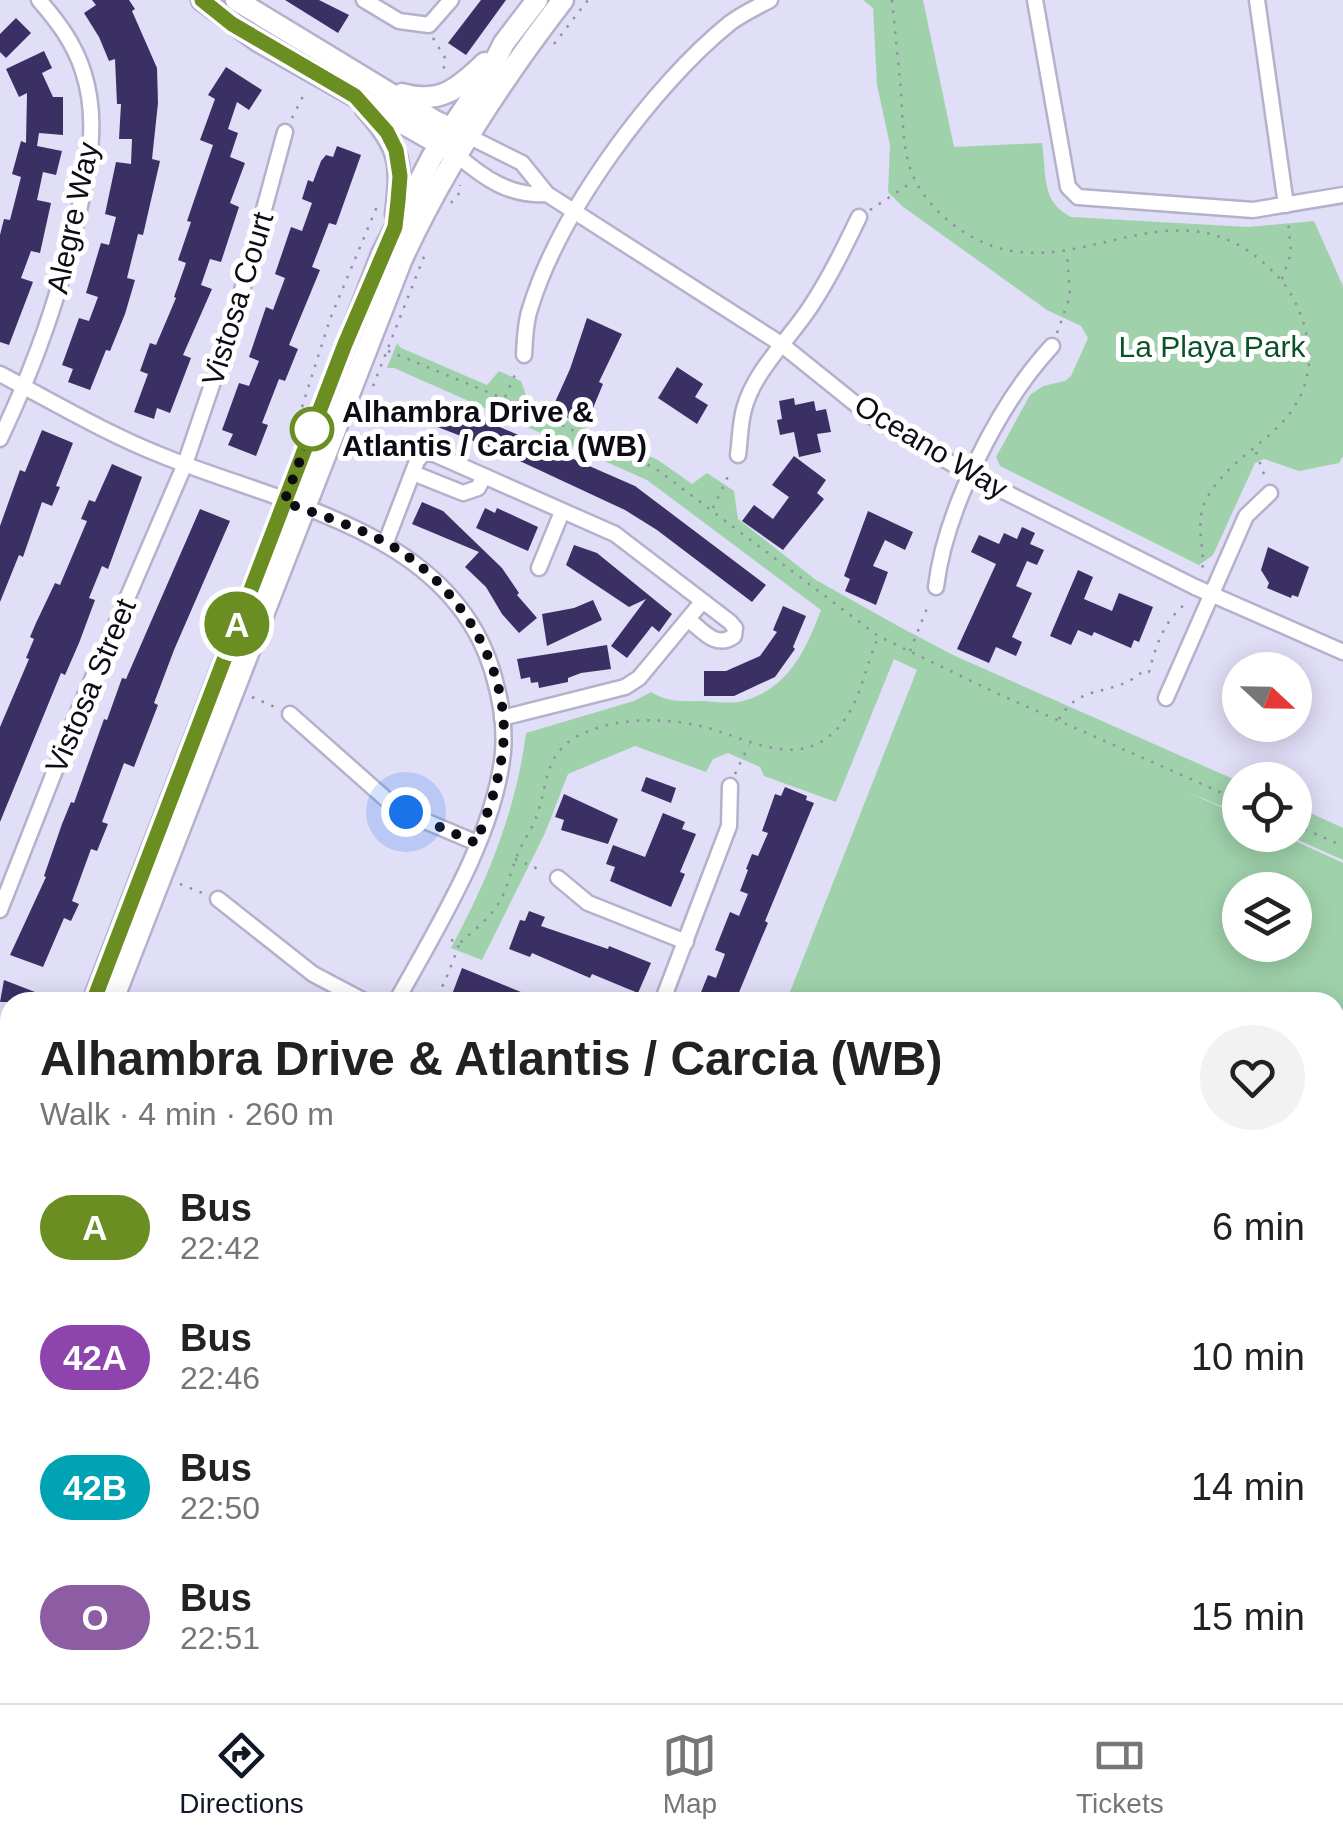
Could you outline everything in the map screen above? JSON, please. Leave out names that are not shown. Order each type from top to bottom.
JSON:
[{"type":"main road","points":[[202,0],[245,33],[355,96],[454,141]]},
{"type":"main road","points":[[236,0],[384,89],[454,141]]},
{"type":"main road","points":[[384,89],[416,98],[442,96],[457,90],[504,44],[537,0]]},
{"type":"main road","points":[[395,227],[454,141],[563,0]]},
{"type":"main road","points":[[96,992],[294,505],[454,141],[504,44]]},
{"type":"main road","points":[[116,992],[395,227],[398,155],[387,132],[355,96]]},
{"type":"street","name":"Alegre Way","points":[[0,439],[42,347],[67,262],[90,158],[92,110],[83,69],[72,44],[39,0]]},
{"type":"street","points":[[364,0],[412,26],[429,26],[451,0]]},
{"type":"street","points":[[524,355],[529,312],[554,250],[605,164],[698,51],[734,20],[770,0]]},
{"type":"street","points":[[1035,0],[1068,187],[1078,197],[1253,210],[1343,195]]},
{"type":"street","points":[[1256,0],[1286,205]]},
{"type":"street","name":"Vistosa Court","points":[[185,464],[239,303],[285,132]]},
{"type":"street","name":"Oceano Way","points":[[454,141],[474,170],[515,194],[547,194]]},
{"type":"street","name":"Oceano Way","points":[[454,141],[522,163],[547,194],[781,344],[868,414],[971,475],[1210,594],[1343,652]]},
{"type":"street","points":[[738,456],[743,412],[750,394],[827,280],[859,217]]},
{"type":"street","points":[[936,587],[944,536],[971,475],[1024,376],[1052,346]]},
{"type":"street","points":[[0,374],[159,455],[386,542],[434,578],[464,613],[490,662],[502,718],[503,752],[489,810],[476,843],[401,992]]},
{"type":"street","points":[[386,542],[413,473],[423,454],[432,453],[615,534],[730,622],[734,636],[722,642],[714,640],[690,620]]},
{"type":"street","name":"Vistosa Street","points":[[0,910],[76,717],[185,464]]},
{"type":"street","points":[[413,473],[464,493],[478,488],[484,476]]},
{"type":"street","points":[[1166,698],[1246,516],[1270,493]]},
{"type":"street","points":[[540,568],[562,512]]},
{"type":"street","points":[[502,718],[626,687],[640,678],[702,602]]},
{"type":"street","points":[[290,714],[387,800],[476,843]]},
{"type":"street","points":[[666,992],[729,826],[730,786]]},
{"type":"street","points":[[558,878],[588,903],[686,942]]},
{"type":"street","points":[[218,900],[312,974],[347,992]]},
{"type":"path","points":[[892,0],[906,148],[915,180],[952,224],[989,246],[1018,254],[1066,252],[1142,232],[1200,232],[1248,251],[1282,280],[1304,326],[1309,362],[1305,382],[1292,414],[1222,478],[1205,500],[1198,538],[1204,568]]},
{"type":"path","points":[[432,36],[445,58],[440,87]]},
{"type":"path","points":[[285,132],[306,92]]},
{"type":"path","points":[[859,217],[915,180]]},
{"type":"path","points":[[444,210],[458,197],[460,182]]},
{"type":"path","points":[[300,412],[330,319],[382,195]]},
{"type":"path","points":[[1282,280],[1291,254],[1286,205]]},
{"type":"path","points":[[373,386],[427,250]]},
{"type":"path","points":[[1052,346],[1070,296],[1066,252]]},
{"type":"path","points":[[388,351],[655,468],[878,636],[1222,793]]},
{"type":"path","points":[[505,399],[524,355]]},
{"type":"path","points":[[1255,450],[1270,493]]},
{"type":"path","points":[[712,510],[738,456]]},
{"type":"path","points":[[909,652],[936,587]]},
{"type":"path","points":[[1059,719],[1075,699],[1122,687],[1143,671],[1149,672],[1166,625],[1188,602]]},
{"type":"path","points":[[437,992],[444,984],[460,943],[500,902],[515,859],[538,814],[554,756],[576,737],[623,723],[659,720],[709,728],[749,744],[786,750],[820,742],[834,732],[849,712],[878,636]]},
{"type":"path","points":[[251,697],[290,714]]},
{"type":"path","points":[[730,786],[749,744]]},
{"type":"path","points":[[1312,832],[1343,846]]},
{"type":"path","points":[[515,859],[558,878]]},
{"type":"path","points":[[178,884],[218,900]]},
{"type":"path","points":[[434,932],[460,943]]},
{"type":"green space","name":"La Playa Park","points":[[863,0],[923,0],[954,147],[1042,143],[1050,195],[1071,217],[1248,227],[1314,221],[1343,286],[1343,456],[1339,463],[1299,471],[1264,459],[1255,463],[1213,555],[1199,565],[1000,466],[996,457],[1030,395],[1071,376],[1088,338],[1081,326],[1047,310],[888,192],[890,145],[877,85],[873,8]]},
{"type":"green space","points":[[397,343],[487,385],[499,371],[521,381],[529,404],[658,460],[692,484],[707,473],[734,491],[738,519],[816,580],[955,656],[1222,774],[1222,806],[1188,792],[1222,808],[1222,852],[1312,852],[1312,849],[1343,863],[1343,992],[790,992],[917,670],[894,659],[836,802],[764,776],[760,767],[728,753],[713,759],[706,772],[635,746],[568,774],[545,833],[482,960],[451,948],[499,844],[526,733],[634,701],[651,692],[676,701],[743,701],[784,677],[809,639],[821,610],[647,480],[387,368]]},
{"type":"green space","points":[[1312,814],[1343,828],[1343,860],[1312,846]]},
{"type":"building","points":[[92,0],[129,0],[135,9],[132,11],[157,68],[152,159],[160,161],[143,235],[138,234],[127,278],[135,280],[125,314],[90,390],[68,382],[73,369],[62,365],[79,318],[89,321],[98,297],[86,293],[101,243],[109,245],[116,217],[105,214],[116,162],[131,164],[132,139],[119,139],[121,104],[117,104],[115,59],[109,61],[84,13],[96,5]]},
{"type":"building","points":[[285,0],[319,0],[349,15],[338,33]]},
{"type":"building","points":[[481,0],[506,0],[466,55],[448,43]]},
{"type":"building","points":[[16,18],[31,33],[6,58],[0,52],[0,34]]},
{"type":"building","points":[[44,51],[52,68],[42,73],[53,97],[63,97],[63,135],[39,133],[37,146],[62,151],[56,175],[43,172],[37,200],[51,203],[40,253],[31,251],[21,278],[33,282],[9,345],[0,342],[0,235],[4,219],[10,220],[21,177],[12,174],[21,141],[26,143],[27,93],[19,97],[6,69]]},
{"type":"building","points":[[226,67],[262,90],[249,110],[237,102],[228,129],[238,133],[230,157],[245,163],[230,203],[239,207],[221,262],[210,259],[201,285],[212,289],[183,355],[191,358],[170,413],[157,408],[154,419],[134,412],[148,374],[140,371],[150,343],[156,345],[186,263],[178,260],[213,145],[200,140],[215,99],[208,95]]},
{"type":"building","points":[[337,146],[361,155],[336,225],[329,223],[312,267],[320,270],[289,345],[298,349],[285,381],[279,379],[262,423],[268,425],[256,456],[228,445],[233,434],[222,430],[239,383],[249,386],[259,361],[249,357],[266,307],[273,310],[285,278],[275,274],[291,227],[302,231],[312,203],[302,199],[308,180],[313,182],[321,161],[326,155],[333,157]]},
{"type":"building","points":[[587,318],[622,334],[599,382],[603,384],[588,420],[574,414],[572,420],[551,411]]},
{"type":"building","points":[[677,367],[703,384],[695,397],[708,405],[697,424],[658,398]]},
{"type":"building","points":[[794,398],[795,405],[814,401],[816,411],[826,409],[831,432],[817,434],[821,452],[799,457],[794,432],[780,435],[779,401]]},
{"type":"building","points":[[445,403],[635,486],[766,585],[752,602],[625,510],[435,426]]},
{"type":"building","points":[[42,430],[73,443],[52,506],[42,502],[23,557],[19,555],[0,602],[0,526],[20,470],[25,472]]},
{"type":"building","points":[[794,456],[826,480],[817,493],[824,499],[783,550],[742,521],[754,505],[773,519],[789,497],[772,485]]},
{"type":"building","points":[[112,464],[142,477],[108,569],[102,566],[89,598],[95,600],[79,643],[65,675],[61,673],[0,822],[0,727],[29,659],[26,658],[34,639],[30,637],[55,583],[60,585],[87,521],[81,519],[89,500],[95,502]]},
{"type":"building","points":[[422,502],[443,511],[502,568],[517,595],[537,618],[519,633],[486,587],[465,567],[479,552],[412,524]]},
{"type":"building","points":[[485,508],[495,513],[497,508],[538,527],[528,551],[476,528]]},
{"type":"building","points":[[200,509],[230,521],[174,650],[134,767],[124,763],[102,822],[108,824],[97,851],[91,849],[72,901],[79,904],[71,921],[64,918],[43,967],[10,955],[46,877],[62,824],[71,802],[74,803],[104,719],[107,720],[122,678],[126,679]]},
{"type":"building","points":[[868,511],[913,532],[905,550],[885,540],[873,566],[888,572],[876,605],[845,591],[850,579],[844,576]]},
{"type":"building","points":[[1022,527],[1035,533],[1030,544],[1044,550],[1037,565],[1027,561],[1016,586],[1032,593],[1012,637],[1022,642],[1016,656],[996,647],[989,663],[957,649],[996,564],[971,552],[979,535],[999,544],[1004,533],[1017,539]]},
{"type":"building","points":[[574,545],[597,553],[672,614],[659,632],[652,626],[627,658],[611,646],[646,599],[629,607],[566,565]]},
{"type":"building","points":[[1268,547],[1309,567],[1298,597],[1267,588],[1269,583],[1261,570]]},
{"type":"building","points":[[1078,570],[1093,577],[1084,599],[1112,611],[1119,593],[1153,607],[1139,642],[1134,640],[1131,648],[1094,632],[1092,636],[1078,630],[1071,645],[1050,636]]},
{"type":"building","points":[[593,600],[602,620],[547,646],[542,614]]},
{"type":"building","points":[[783,606],[806,616],[795,649],[775,677],[734,696],[704,696],[704,671],[726,671],[760,656],[777,632],[773,630]]},
{"type":"building","points":[[607,645],[611,669],[581,673],[568,678],[568,682],[539,688],[538,682],[531,683],[530,677],[521,679],[517,659]]},
{"type":"building","points":[[646,777],[676,788],[671,803],[641,791]]},
{"type":"building","points":[[785,787],[814,803],[765,921],[768,923],[739,992],[701,992],[708,975],[716,978],[725,954],[715,950],[730,912],[739,916],[748,894],[740,891],[746,869],[752,854],[758,856],[768,833],[762,831],[775,794],[781,796]]},
{"type":"building","points":[[564,794],[618,819],[608,844],[561,830],[564,820],[555,817]]},
{"type":"building","points":[[663,813],[685,822],[682,829],[696,834],[671,907],[610,881],[615,867],[606,864],[613,845],[645,857]]},
{"type":"building","points":[[529,911],[545,917],[541,926],[651,963],[638,992],[592,974],[590,978],[532,953],[530,957],[509,949],[520,920],[525,921]]},
{"type":"building","points":[[462,968],[521,992],[453,992]]},
{"type":"building","points":[[4,980],[35,992],[2,992]]},
{"type":"bus line","name":"A","points":[[97,992],[345,344],[395,227],[398,201],[396,150],[387,132],[355,96],[258,41],[202,0]]},
{"type":"place","name":"Alhambra Drive & Atlantis / Carcia (WB)","points":[[312,429]]},
{"type":"route","points":[[312,429],[284,502],[386,542],[434,578],[452,596],[478,636],[498,690],[503,752],[489,810],[476,843],[406,812]]}]
